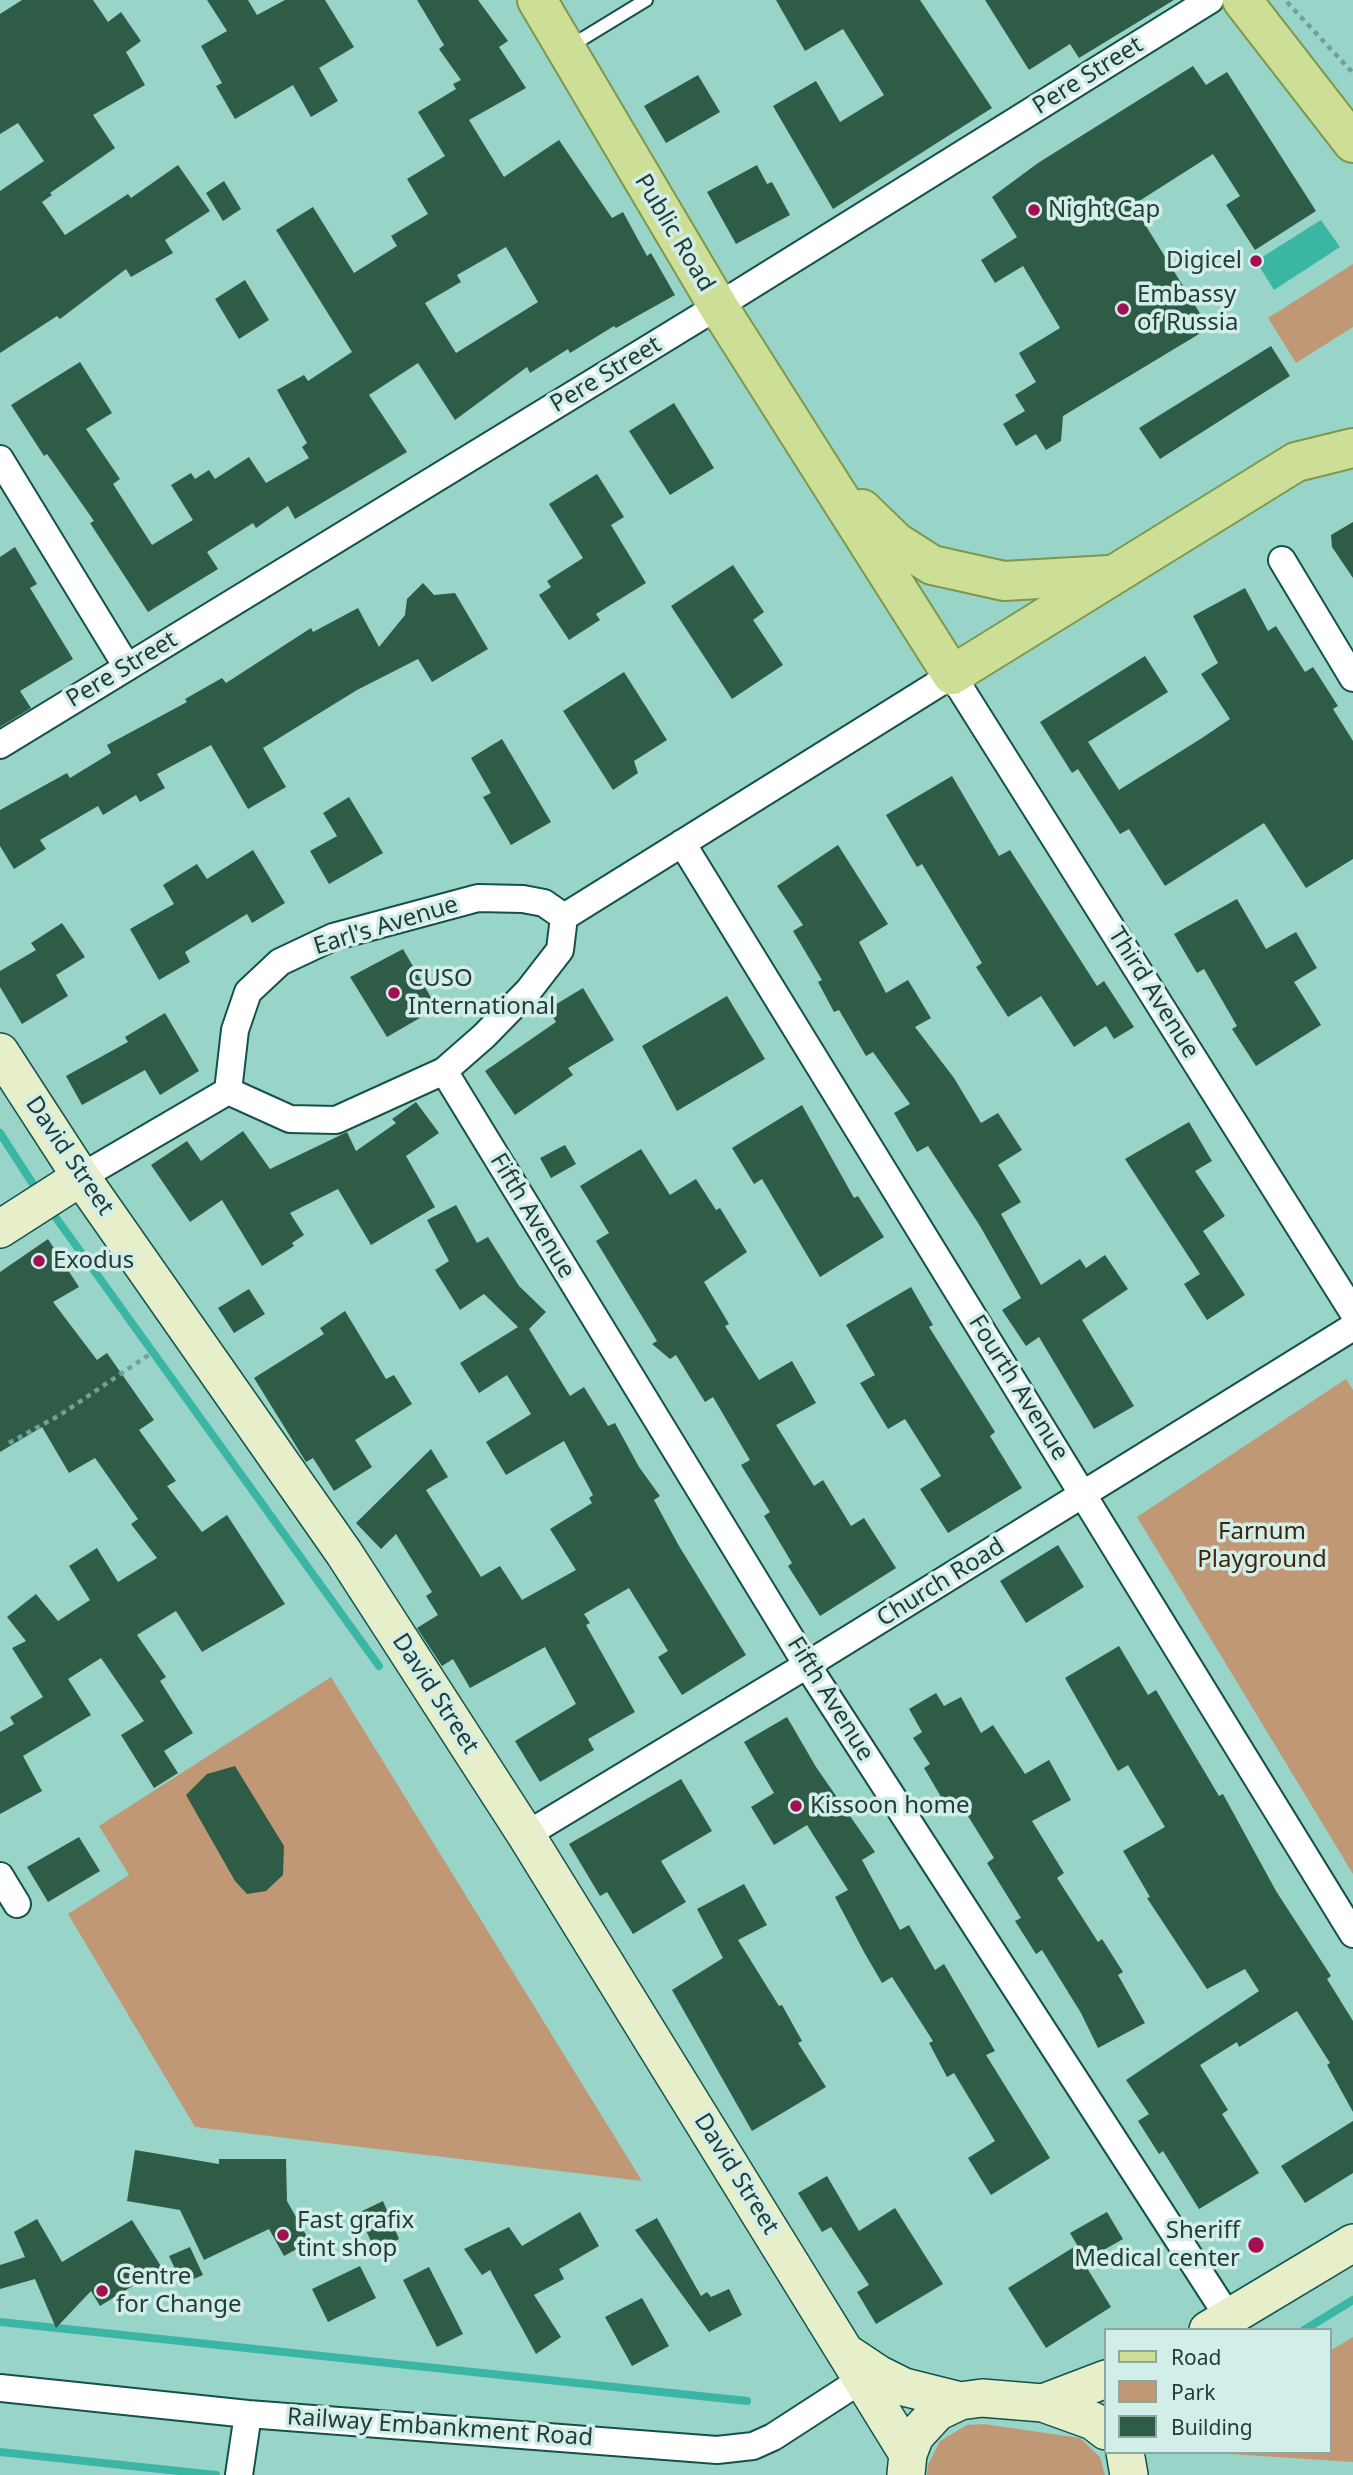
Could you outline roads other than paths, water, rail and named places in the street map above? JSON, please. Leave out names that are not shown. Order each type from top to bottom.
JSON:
[{"type":"main road","name":"Public Road","points":[[537,0],[815,464]]},
{"type":"main road","points":[[1242,0],[1353,143]]},
{"type":"main road","points":[[815,464],[952,675],[1296,462],[1353,448]]},
{"type":"main road","points":[[815,464],[897,542],[932,565],[1004,581],[1113,575]]},
{"type":"street","name":"Pere Street","points":[[0,745],[718,306],[1210,0]]},
{"type":"street","points":[[0,459],[127,667]]},
{"type":"street","points":[[1282,560],[1353,678]]},
{"type":"street","points":[[0,1229],[229,1091],[290,1119],[336,1120],[444,1071],[484,1037],[529,989],[560,950],[564,917],[952,675]]},
{"type":"street","name":"Third Avenue","points":[[952,675],[1353,1312]]},
{"type":"street","name":"Fourth Avenue","points":[[682,843],[1353,1934]]},
{"type":"street","name":"Earl's Avenue","points":[[229,1091],[235,1030],[248,992],[280,962],[333,937],[478,898],[523,899],[544,903],[564,917]]},
{"type":"street","name":"David Street","points":[[0,1052],[56,1193],[344,1553],[526,1835],[853,2366],[907,2464]]},
{"type":"street","name":"Fifth Avenue","points":[[444,1071],[807,1665],[1218,2324]]},
{"type":"street","name":"Church Road","points":[[526,1835],[807,1665],[1353,1327]]},
{"type":"street","points":[[0,1876],[17,1905]]},
{"type":"street","points":[[1218,2324],[1353,2243]]},
{"type":"street","name":"David Street","points":[[853,2366],[904,2387],[960,2401]]},
{"type":"street","name":"Railway Embankment Road","points":[[0,2388],[248,2414],[717,2450],[753,2446],[773,2437],[853,2366]]},
{"type":"street","points":[[1042,2403],[1104,2380]]},
{"type":"street","points":[[907,2464],[925,2423],[937,2412],[960,2401],[982,2398],[1042,2403],[1093,2421],[1104,2429]]},
{"type":"street","points":[[239,2475],[248,2414]]},
{"type":"lane","points":[[566,49],[646,0]]},
{"type":"waterway","points":[[0,1133],[38,1192]]},
{"type":"waterway","points":[[49,1208],[379,1666]]},
{"type":"waterway","points":[[1307,2328],[1353,2300]]},
{"type":"waterway","points":[[0,2322],[747,2401]]},
{"type":"waterway","points":[[0,2452],[216,2475]]},
{"type":"place","name":"Night Cap","points":[[1034,210]]},
{"type":"place","name":"Digicel","points":[[1256,261]]},
{"type":"place","name":"Embassy of Russia","points":[[1123,309]]},
{"type":"place","name":"CUSO International","points":[[394,993]]},
{"type":"place","name":"Exodus","points":[[39,1261]]},
{"type":"place","name":"Kissoon home","points":[[796,1806]]},
{"type":"place","name":"Fast grafix tint shop","points":[[283,2235]]},
{"type":"place","name":"Sheriff Medical center","points":[[1256,2245]]},
{"type":"place","name":"Centre for Change","points":[[102,2291]]},
{"type":"park label","name":"Farnum Playground","points":[[1262,1546]]}]
